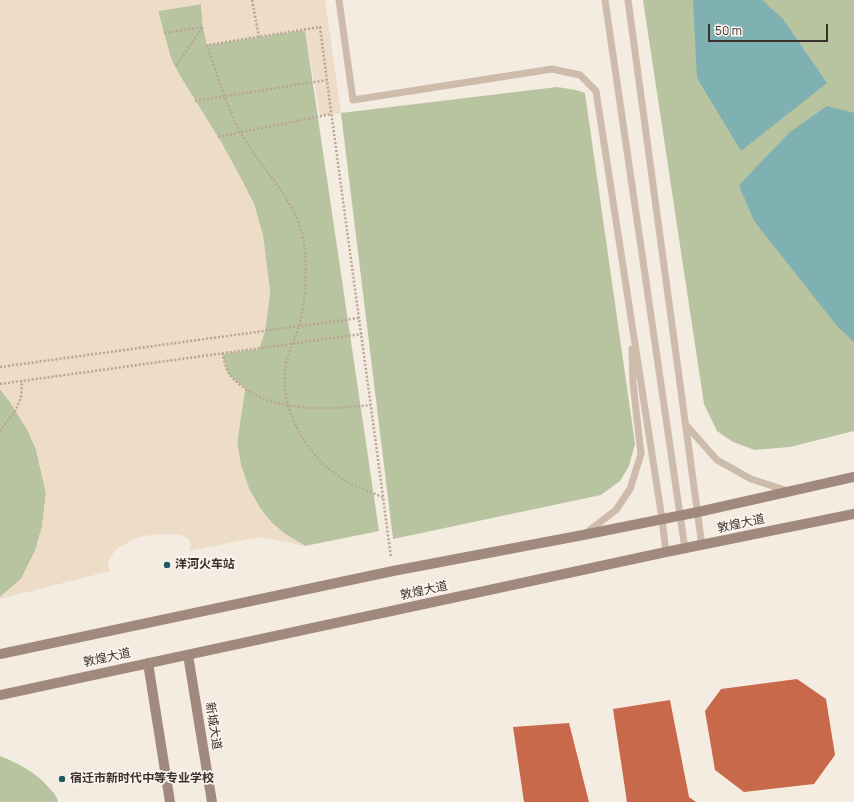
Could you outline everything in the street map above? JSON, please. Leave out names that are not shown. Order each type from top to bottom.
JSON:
[{"type":"main road","name":"敦煌大道","points":[[0,654],[393,571],[680,516],[854,477]]},
{"type":"main road","name":"敦煌大道","points":[[0,695],[666,552],[702,546],[854,514]]},
{"type":"main road","name":"新城大道","points":[[188,655],[212,802]]},
{"type":"main road","points":[[148,663],[170,802]]},
{"type":"lane","points":[[339,0],[354,100],[552,69],[580,75],[596,91],[666,552]]},
{"type":"lane","points":[[605,0],[684,549]]},
{"type":"lane","points":[[628,0],[702,546]]},
{"type":"lane","points":[[583,535],[616,510],[630,489],[641,454],[633,383],[632,321]]},
{"type":"lane","points":[[686,425],[717,460],[751,479],[790,492]]},
{"type":"path","points":[[252,0],[259,38]]},
{"type":"path","points":[[164,32],[204,27],[175,67]]},
{"type":"path","points":[[383,497],[355,486],[336,475],[315,456],[291,418],[286,398],[286,361],[299,326],[304,302],[306,268],[303,239],[296,213],[286,196],[241,132],[224,96],[207,45],[259,38],[320,27],[393,571]]},
{"type":"path","points":[[195,101],[327,80]]},
{"type":"path","points":[[218,137],[331,114]]},
{"type":"path","points":[[0,366],[359,318]]},
{"type":"path","points":[[0,384],[362,334]]},
{"type":"path","points":[[222,354],[230,376],[245,389],[267,400],[306,409],[336,409],[371,405]]},
{"type":"path","points":[[0,432],[16,410],[21,397],[22,381]]},
{"type":"green space","points":[[643,0],[854,0],[854,431],[790,447],[755,450],[733,442],[717,431],[704,404]]},
{"type":"green space","points":[[201,4],[203,27],[207,45],[305,30],[379,531],[305,546],[285,534],[272,523],[260,508],[249,489],[241,465],[237,443],[245,389],[228,374],[222,353],[259,349],[265,331],[270,292],[263,236],[254,204],[221,142],[171,59],[158,11]]},
{"type":"green space","points":[[557,87],[585,93],[635,444],[629,466],[620,481],[601,495],[393,539],[341,113]]},
{"type":"green space","points":[[0,389],[27,429],[36,449],[46,493],[42,527],[35,551],[21,579],[0,597]]},
{"type":"green space","points":[[0,756],[21,765],[33,773],[54,793],[58,802],[0,802]]},
{"type":"shaded area","points":[[0,0],[325,0],[341,113],[320,116],[305,30],[207,45],[203,27],[201,4],[158,11],[171,59],[241,178],[254,204],[263,236],[270,292],[265,331],[259,349],[222,354],[228,374],[245,389],[237,443],[241,465],[249,489],[260,508],[272,523],[285,534],[305,546],[260,537],[189,551],[191,545],[189,539],[180,535],[158,534],[138,537],[115,550],[108,562],[110,571],[0,599],[0,597],[21,579],[35,551],[42,527],[46,493],[36,449],[27,429],[0,389]]},
{"type":"water","points":[[693,0],[762,0],[783,19],[827,83],[741,151],[697,78]]},
{"type":"water","points":[[827,106],[854,113],[854,342],[837,326],[754,221],[739,185],[790,132]]},
{"type":"building","points":[[797,679],[826,699],[835,755],[814,784],[744,792],[715,770],[705,711],[721,689]]},
{"type":"building","points":[[670,700],[689,797],[696,802],[627,802],[613,709]]},
{"type":"building","points":[[569,723],[589,802],[524,802],[513,727]]},
{"type":"place","name":"洋河火车站","points":[[167,565]]},
{"type":"place","name":"宿迁市新时代中等专业学校","points":[[62,779]]}]
